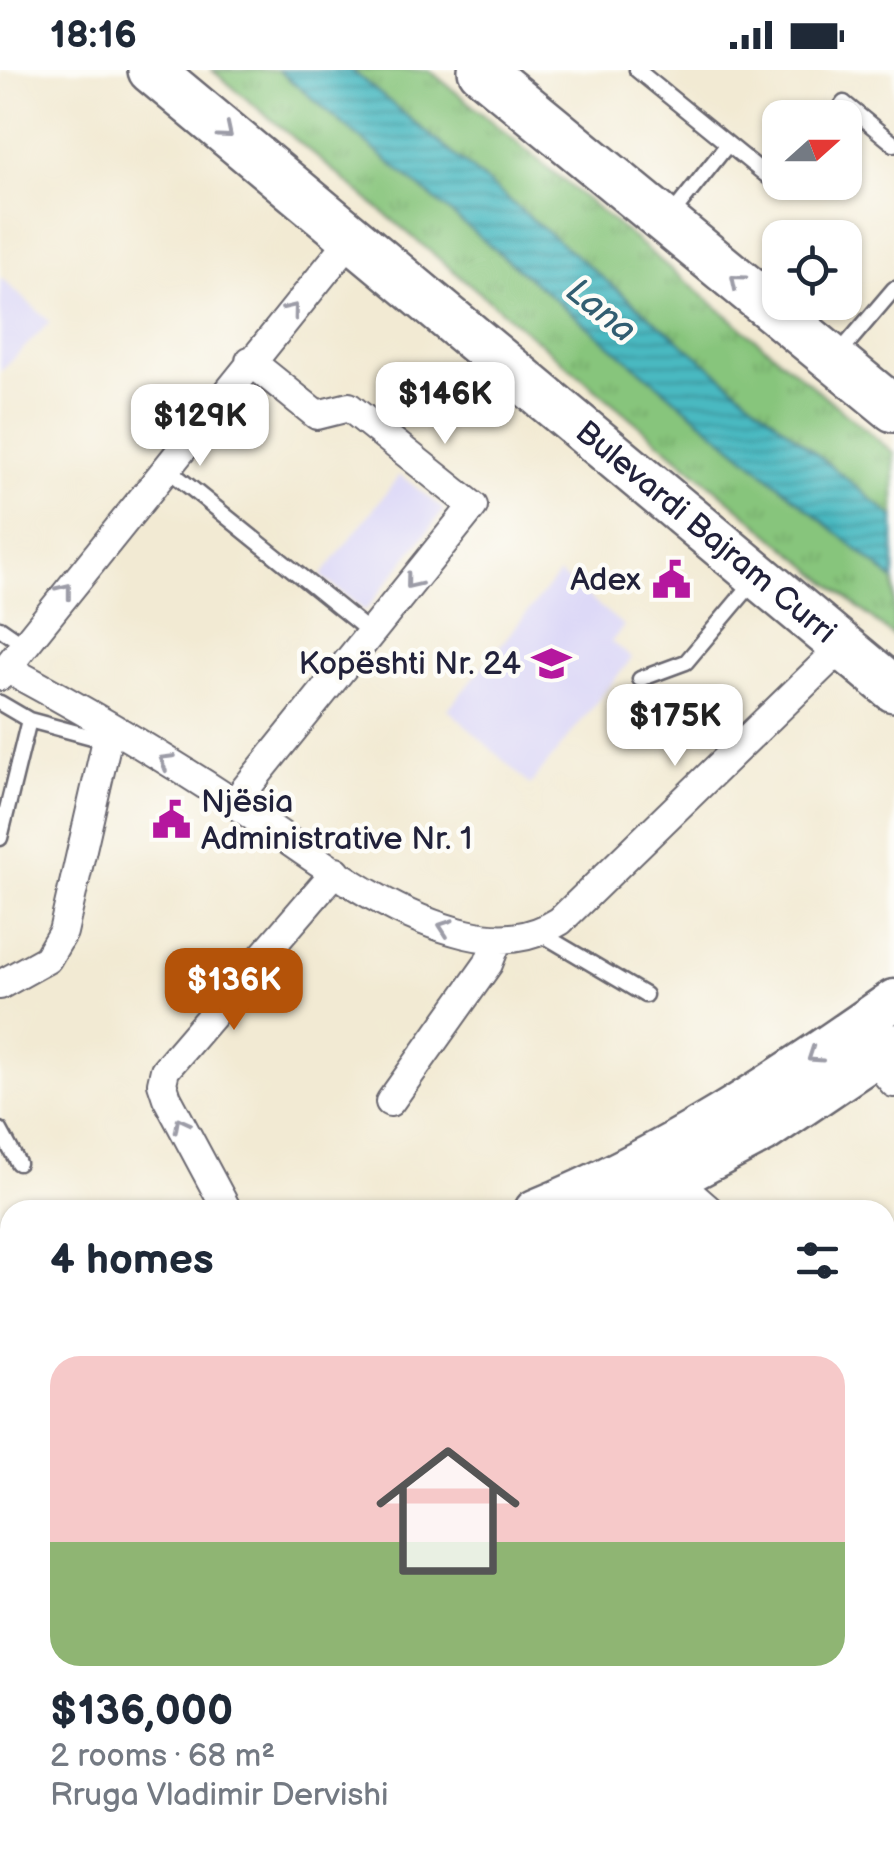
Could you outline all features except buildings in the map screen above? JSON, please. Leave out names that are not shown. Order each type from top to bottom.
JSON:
[{"type":"main road","name":"Bulevardi Bajram Curri","points":[[151,70],[894,688]]},
{"type":"main road","points":[[487,72],[894,409]]},
{"type":"main road","points":[[557,1200],[636,1164],[746,1102],[894,1000]]},
{"type":"main road","points":[[638,1200],[887,1062]]},
{"type":"street","points":[[352,238],[165,466],[11,636],[3,672],[234,803],[408,913],[464,934],[498,939],[540,934],[560,921],[842,646]]},
{"type":"street","points":[[234,803],[472,506],[348,407],[317,415],[250,361]]},
{"type":"street","points":[[0,985],[47,959],[63,932],[108,734]]},
{"type":"street","points":[[222,1200],[168,1098],[162,1083],[164,1070],[336,871]]},
{"type":"street","points":[[390,1102],[488,964],[498,939]]},
{"type":"street","points":[[677,1182],[698,1200]]},
{"type":"lane","points":[[637,70],[762,172]]},
{"type":"lane","points":[[862,118],[894,144]]},
{"type":"lane","points":[[666,222],[728,144]]},
{"type":"lane","points":[[833,360],[894,289]]},
{"type":"lane","points":[[165,466],[371,633]]},
{"type":"lane","points":[[640,679],[686,662],[757,576]]},
{"type":"lane","points":[[0,703],[29,720],[108,734]]},
{"type":"lane","points":[[0,838],[29,720]]},
{"type":"lane","points":[[540,934],[645,995]]},
{"type":"lane","points":[[0,1130],[18,1163]]},
{"type":"shaded area","points":[[0,277],[50,322],[0,372]]},
{"type":"shaded area","points":[[400,475],[444,510],[365,611],[321,576]]},
{"type":"shaded area","points":[[559,574],[624,626],[611,642],[632,658],[530,785],[448,709]]},
{"type":"green space","points":[[212,70],[278,70],[894,580],[894,637]]},
{"type":"green space","points":[[351,70],[429,70],[894,453],[894,518]]},
{"type":"water","name":"Lana","points":[[278,70],[351,70],[894,518],[894,580]]},
{"type":"place","name":"Adex","points":[[671,580]]},
{"type":"place","name":"Kopështi Nr. 24","points":[[551,664]]},
{"type":"place","name":"Njësia Administrative Nr. 1","points":[[171,820]]}]
